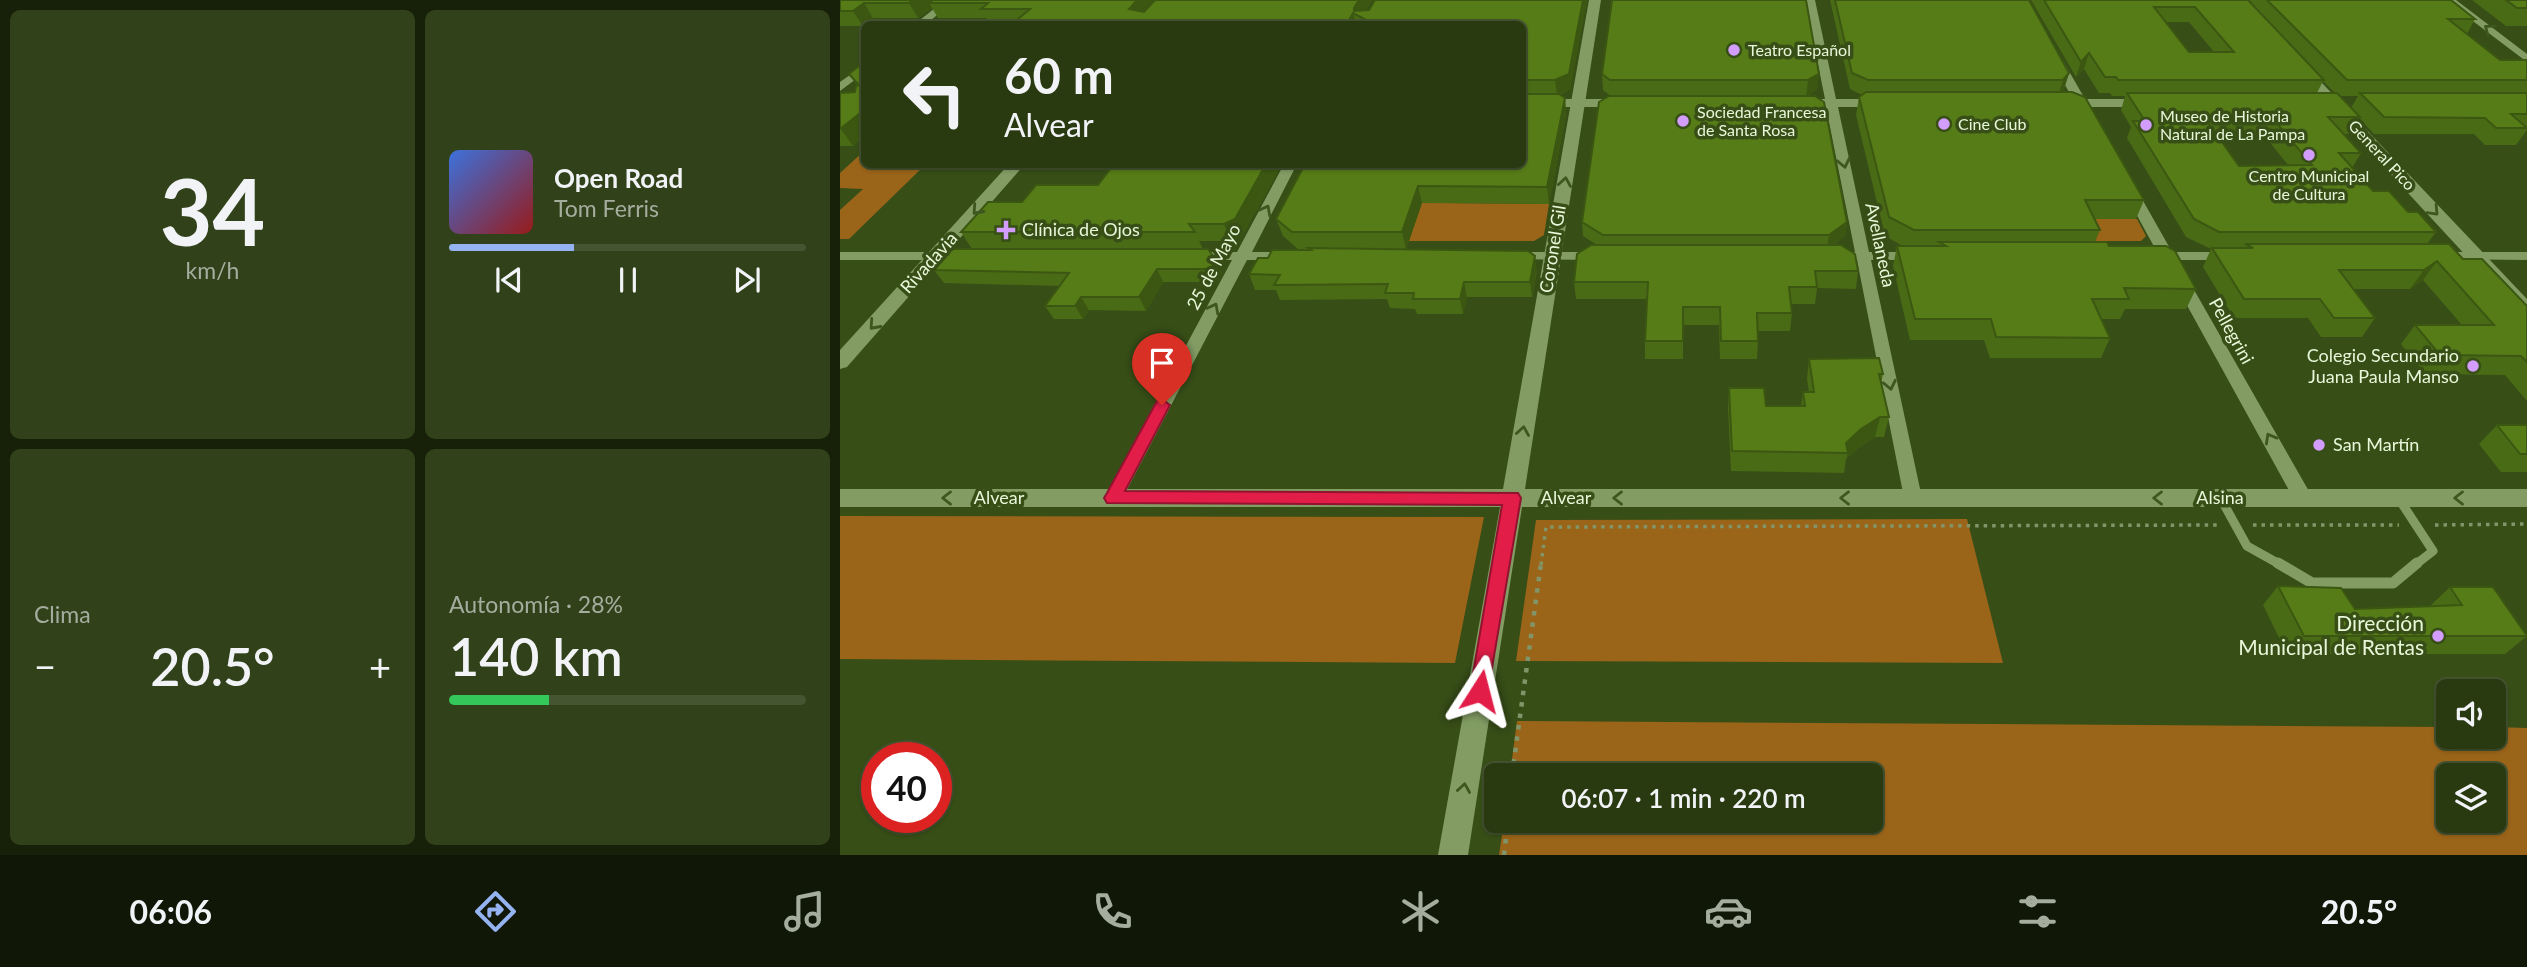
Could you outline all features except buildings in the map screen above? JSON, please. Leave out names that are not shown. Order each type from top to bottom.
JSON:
[{"type":"street","points":[[924,21],[951,0]]},
{"type":"street","name":"Coronel Gil","points":[[1453,855],[1595,0]]},
{"type":"street","name":"Avellaneda","points":[[1810,0],[1913,498]]},
{"type":"street","points":[[2450,0],[2527,59]]},
{"type":"street","points":[[2049,47],[2092,123]]},
{"type":"street","name":"General Pico","points":[[2287,54],[2527,310]]},
{"type":"street","points":[[840,88],[861,70]]},
{"type":"street","points":[[1526,103],[1639,103]]},
{"type":"street","points":[[1786,103],[1890,103]]},
{"type":"street","points":[[2051,103],[2166,103]]},
{"type":"street","points":[[2317,103],[2350,103]]},
{"type":"street","name":"Rivadavia","points":[[840,362],[1014,168]]},
{"type":"street","name":"25 de Mayo","points":[[1113,498],[1289,168]]},
{"type":"street","name":"Pellegrini","points":[[2125,181],[2303,498]]},
{"type":"street","points":[[840,256],[988,256]]},
{"type":"street","points":[[1177,256],[1307,256]]},
{"type":"street","points":[[1498,256],[1615,256]]},
{"type":"street","points":[[1822,256],[1938,256]]},
{"type":"street","points":[[2141,256],[2246,256]]},
{"type":"street","points":[[2423,256],[2527,256]]},
{"type":"street","name":"Alvear","points":[[840,498],[1913,498]]},
{"type":"street","name":"Alsina","points":[[1913,498],[2527,498]]},
{"type":"lane","points":[[2221,498],[2247,546],[2312,583],[2393,583],[2433,551],[2398,498]]},
{"type":"path","points":[[1514,763],[1546,527],[2527,524]]},
{"type":"path","points":[[1504,855],[1507,833]]},
{"type":"shaded area","points":[[861,154],[861,168],[922,168],[849,239],[840,239],[840,210],[863,189],[840,188],[840,173]]},
{"type":"shaded area","points":[[1426,190],[1442,203],[1549,204],[1544,235],[1534,241],[1409,241]]},
{"type":"shaded area","points":[[2078,219],[2137,219],[2146,236],[2141,241],[2089,241]]},
{"type":"shaded area","points":[[840,516],[1484,517],[1455,663],[840,659]]},
{"type":"shaded area","points":[[1967,519],[2003,663],[1516,661],[1536,520]]},
{"type":"shaded area","points":[[1517,721],[2436,727],[2436,749],[2506,749],[2506,727],[2527,728],[2527,855],[1499,855],[1502,833],[1883,833],[1883,763],[1512,763]]},
{"type":"place","name":"Teatro Español","points":[[1734,50]]},
{"type":"place","name":"Sociedad Francesa de Santa Rosa","points":[[1683,121]]},
{"type":"place","name":"Cine Club","points":[[1944,124]]},
{"type":"place","name":"Museo de Historia Natural de La Pampa","points":[[2146,125]]},
{"type":"place","name":"Centro Municipal de Cultura","points":[[2309,155]]},
{"type":"place","name":"Clínica de Ojos","points":[[1006,230]]},
{"type":"place","name":"Colegio Secundario Juana Paula Manso","points":[[2473,366]]},
{"type":"place","name":"San Martín","points":[[2319,445]]},
{"type":"place","name":"Dirección Municipal de Rentas","points":[[2438,636]]},
{"type":"route","points":[[1162,405],[1113,498],[1512,498],[1480,691]]}]
